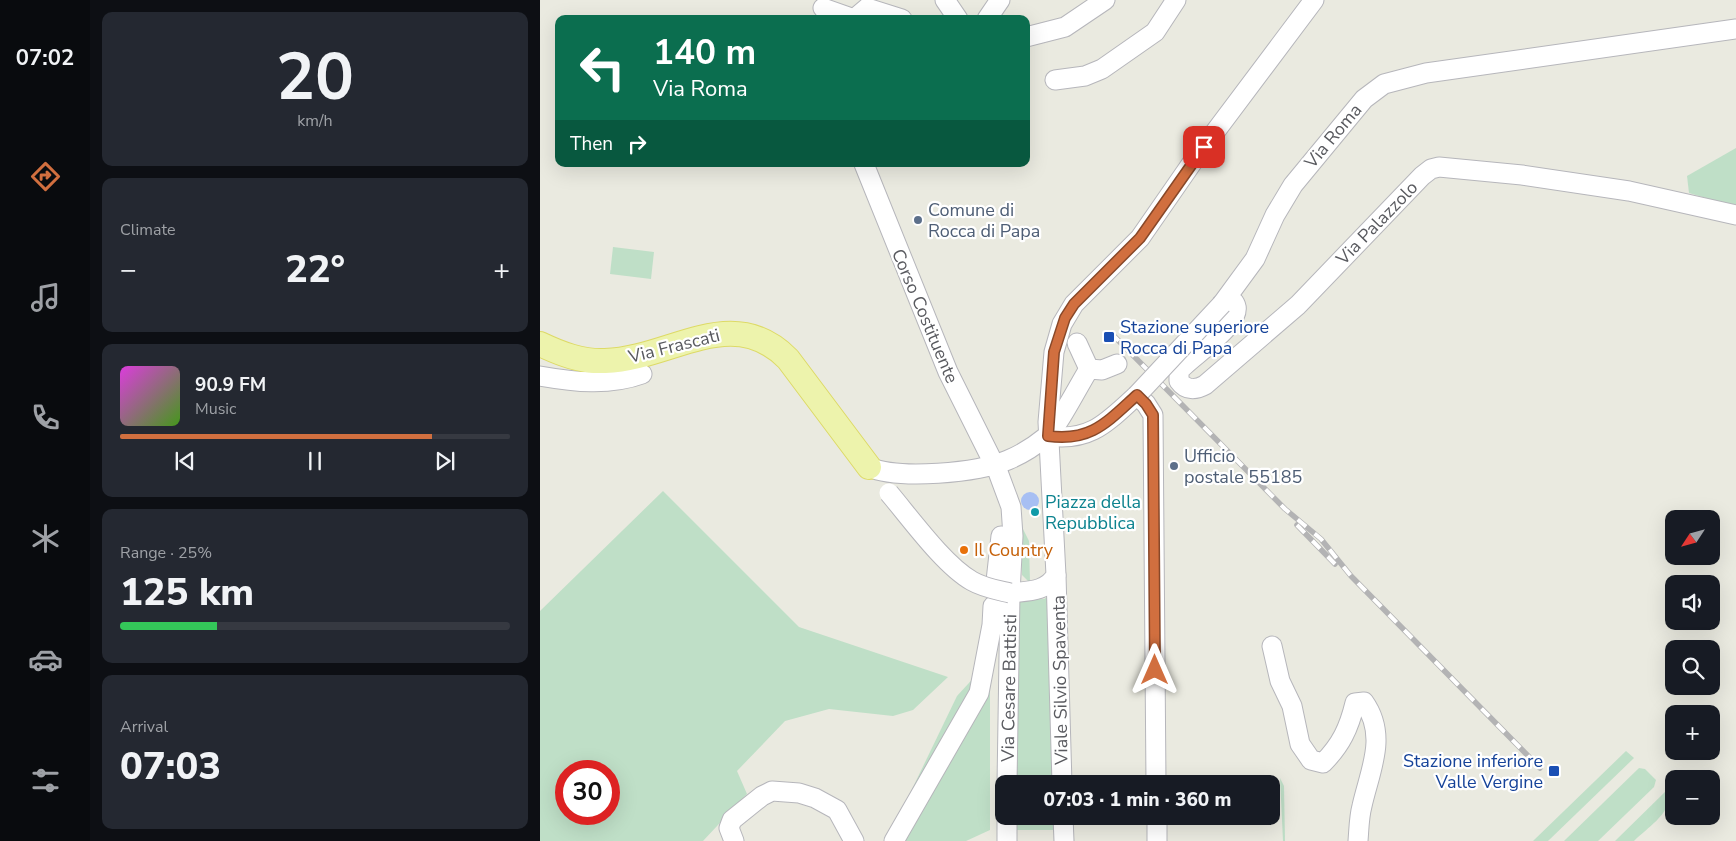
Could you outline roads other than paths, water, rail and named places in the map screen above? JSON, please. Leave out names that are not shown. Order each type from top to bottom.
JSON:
[{"type":"main road","name":"Via Frascati","points":[[540,344],[575,358],[606,361],[651,354],[721,332],[738,332],[754,336],[771,344],[788,359],[869,467]]},
{"type":"street","points":[[945,0],[955,15]]},
{"type":"street","points":[[990,15],[1000,0]]},
{"type":"street","points":[[1035,35],[1065,28],[1105,0]]},
{"type":"street","points":[[1055,80],[1085,76],[1116,59],[1155,32],[1176,0]]},
{"type":"street","points":[[869,467],[889,493],[942,553],[967,578],[982,586],[1037,590],[1049,584],[1056,576],[1048,436],[1054,352],[1059,331],[1069,312],[1140,238],[1185,173],[1314,0]]},
{"type":"street","points":[[858,15],[867,8],[889,15]]},
{"type":"street","points":[[823,9],[842,15]]},
{"type":"street","name":"Via Roma","points":[[1048,436],[1080,436],[1092,432],[1137,395],[1222,304],[1255,259],[1275,215],[1293,185],[1364,99],[1380,86],[1392,80],[1426,73],[1736,29]]},
{"type":"street","name":"Corso Costituente","points":[[865,167],[948,372],[994,464]]},
{"type":"street","name":"Via Palazzolo","points":[[1222,304],[1228,301],[1234,302],[1237,307],[1236,315],[1223,331],[1179,371],[1180,381],[1188,389],[1196,389],[1205,384],[1281,321],[1416,182],[1427,172],[1439,167],[1522,175],[1629,191],[1736,215]]},
{"type":"street","points":[[1077,343],[1089,369]]},
{"type":"street","points":[[1089,369],[1102,370],[1117,364]]},
{"type":"street","points":[[869,467],[891,474],[910,474],[961,470],[1008,460],[1048,436],[1089,369]]},
{"type":"street","points":[[540,376],[603,382],[627,379],[642,374]]},
{"type":"street","points":[[1137,395],[1150,408],[1154,420],[1156,775]]},
{"type":"street","points":[[994,464],[1011,507],[1013,536],[1003,587]]},
{"type":"street","name":"Viale Silvio Spaventa","points":[[1056,576],[1062,775]]},
{"type":"street","name":"Via Cesare Battisti","points":[[1003,587],[1008,775]]},
{"type":"street","points":[[894,841],[979,692],[992,625],[993,606]]},
{"type":"street","points":[[1272,646],[1280,681],[1292,706],[1300,744],[1311,760],[1323,762],[1337,749],[1349,728],[1355,703],[1364,702],[1373,714],[1377,746],[1361,809],[1358,841]]},
{"type":"street","points":[[734,841],[729,828],[732,820],[762,796],[772,791],[799,792],[830,805],[837,810],[843,825],[854,841]]},
{"type":"street","points":[[1007,825],[1007,841]]},
{"type":"street","points":[[1063,825],[1064,841]]},
{"type":"street","points":[[1157,825],[1157,841]]},
{"type":"water","points":[[1030,492],[1036,495],[1039,501],[1036,507],[1030,510],[1024,507],[1021,501],[1024,495]]},
{"type":"railway","points":[[1111,333],[1285,509],[1321,539],[1351,576],[1540,768]]},
{"type":"railway","points":[[1297,525],[1335,564]]},
{"type":"place","name":"Comune di Rocca di Papa","points":[[918,220]]},
{"type":"place","name":"Stazione superiore Rocca di Papa","points":[[1109,337]]},
{"type":"place","name":"Ufficio postale 55185","points":[[1174,466]]},
{"type":"place","name":"Piazza della Repubblica","points":[[1035,512]]},
{"type":"place","name":"Il Country","points":[[964,550]]},
{"type":"place","name":"Stazione inferiore Valle Vergine","points":[[1554,771]]}]
